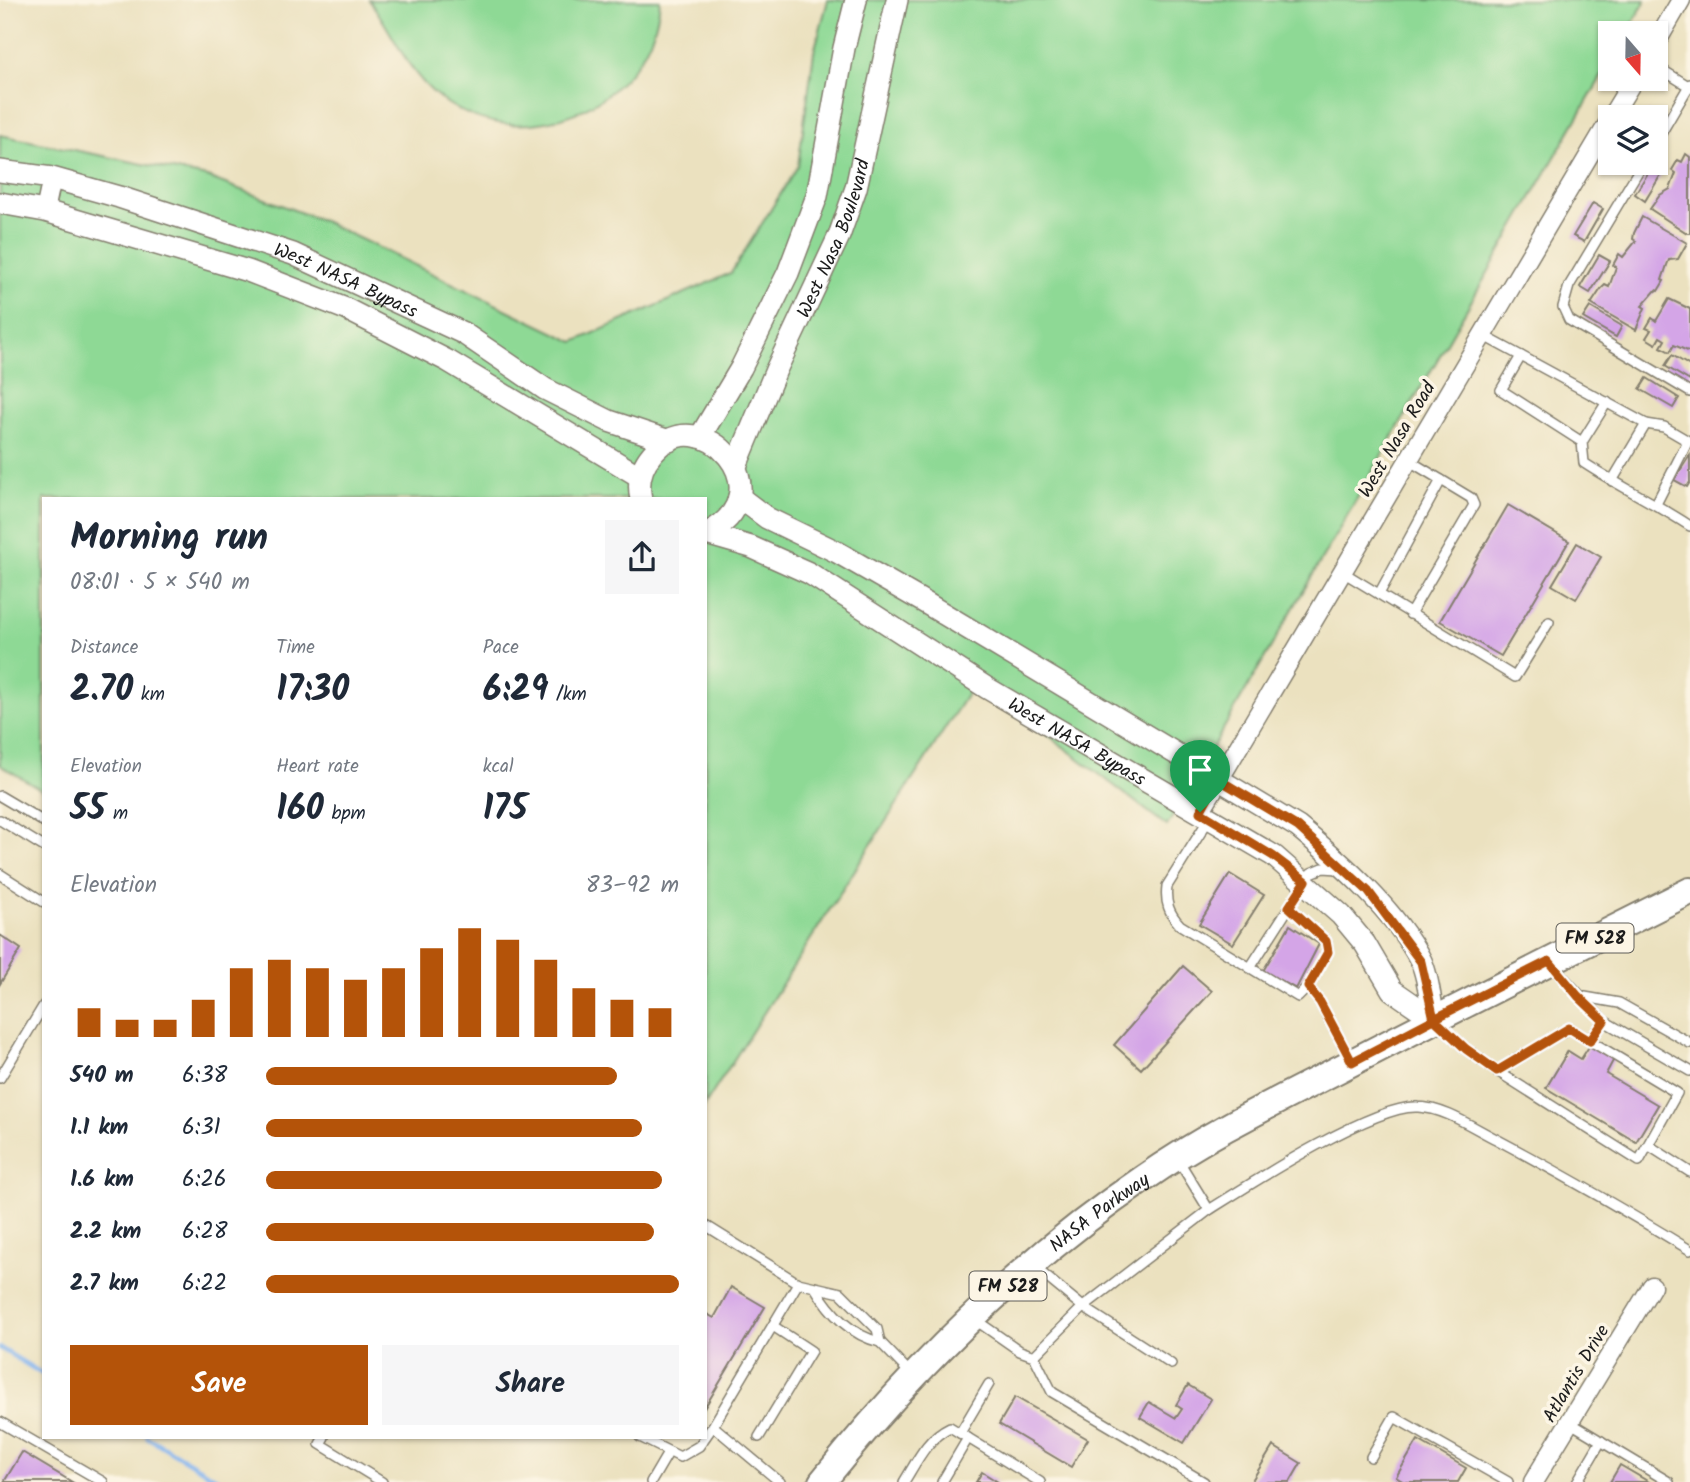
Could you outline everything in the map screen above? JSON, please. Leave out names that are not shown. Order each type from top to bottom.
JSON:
[{"type":"main road","name":"FM 528","points":[[1434,1019],[1690,891]]},
{"type":"main road","name":"NASA Parkway","points":[[822,1482],[913,1376],[1032,1265],[1115,1198],[1176,1157],[1434,1019]]},
{"type":"street","name":"West Nasa Boulevard","points":[[700,437],[741,368],[783,285],[817,196],[832,128],[844,48],[856,0]]},
{"type":"street","name":"West Nasa Boulevard","points":[[736,466],[776,370],[839,236],[856,188],[897,0]]},
{"type":"street","points":[[1668,22],[1681,0]]},
{"type":"street","name":"West Nasa Road","points":[[1205,815],[1218,779],[1598,140]]},
{"type":"street","name":"West NASA Bypass","points":[[0,171],[52,178],[293,254],[463,333],[545,389],[598,416],[669,441],[684,436],[700,437]]},
{"type":"street","points":[[45,211],[52,178]]},
{"type":"street","name":"West NASA Bypass","points":[[0,204],[45,211],[247,271],[346,309],[448,361],[639,476]]},
{"type":"street","points":[[700,437],[727,452],[736,466],[740,481],[739,497]]},
{"type":"street","points":[[641,497],[639,476],[656,449],[669,441]]},
{"type":"street","name":"West NASA Bypass","points":[[707,533],[721,526],[733,513],[739,497],[767,519],[837,552],[1298,827],[1348,870],[1388,915],[1421,962],[1434,1019]]},
{"type":"street","name":"West NASA Bypass","points":[[707,534],[751,547],[809,573],[953,667],[1273,856],[1306,881],[1341,915],[1365,944],[1392,990],[1434,1019]]},
{"type":"street","name":"Atlantis Drive","points":[[1533,1482],[1652,1286]]},
{"type":"lane","points":[[1668,73],[1690,85],[1668,122]]},
{"type":"lane","points":[[1636,175],[1569,286],[1563,307],[1569,320],[1690,392]]},
{"type":"lane","points":[[1482,335],[1646,424],[1664,427],[1688,441],[1656,504]]},
{"type":"lane","points":[[1521,356],[1501,390],[1582,442]]},
{"type":"lane","points":[[1607,402],[1582,442],[1584,463],[1690,526]]},
{"type":"lane","points":[[1612,481],[1646,424]]},
{"type":"lane","points":[[1408,460],[1471,498],[1474,505],[1410,614]]},
{"type":"lane","points":[[1379,594],[1441,480]]},
{"type":"lane","points":[[1341,571],[1515,677],[1549,622]]},
{"type":"lane","points":[[0,796],[42,821]]},
{"type":"lane","points":[[1205,815],[1167,886],[1166,899],[1180,925],[1298,997],[1308,987],[1328,952],[1326,941],[1289,907]]},
{"type":"lane","points":[[0,820],[42,846]]},
{"type":"lane","points":[[1250,968],[1306,881],[1317,869],[1348,870]]},
{"type":"lane","points":[[0,874],[42,901]]},
{"type":"lane","points":[[1549,961],[1578,996],[1604,1021],[1690,1071]]},
{"type":"lane","points":[[1308,987],[1320,1002],[1352,1062]]},
{"type":"lane","points":[[1578,996],[1619,1003],[1690,1044]]},
{"type":"lane","points":[[0,1078],[42,1008]]},
{"type":"lane","points":[[1434,1019],[1466,1049],[1497,1071],[1639,1161],[1677,1093],[1569,1028],[1497,1071]]},
{"type":"lane","points":[[1590,1041],[1604,1021]]},
{"type":"lane","points":[[1034,1356],[1083,1307],[1209,1210],[1263,1176],[1374,1116],[1418,1107],[1447,1114],[1570,1178],[1690,1250]]},
{"type":"lane","points":[[1648,1145],[1690,1172]]},
{"type":"lane","points":[[1176,1157],[1209,1210]]},
{"type":"lane","points":[[707,1226],[798,1283],[841,1293],[877,1329],[880,1342],[913,1376]]},
{"type":"lane","points":[[1032,1265],[1083,1307],[1171,1364]]},
{"type":"lane","points":[[707,1433],[798,1283]]},
{"type":"lane","points":[[816,1289],[826,1307],[862,1338],[880,1342]]},
{"type":"lane","points":[[973,1318],[990,1332],[1034,1356],[1052,1392],[1204,1482]]},
{"type":"lane","points":[[759,1437],[811,1351],[772,1326]]},
{"type":"lane","points":[[942,1482],[989,1384]]},
{"type":"lane","points":[[1371,1457],[1394,1417],[1508,1482]]},
{"type":"lane","points":[[0,1422],[103,1482]]},
{"type":"lane","points":[[1569,1422],[1669,1482]]},
{"type":"lane","points":[[713,1426],[780,1482]]},
{"type":"lane","points":[[904,1482],[938,1433],[950,1427],[1040,1482]]},
{"type":"lane","points":[[323,1439],[320,1444],[382,1482]]},
{"type":"lane","points":[[644,1439],[680,1457],[690,1454],[702,1439]]},
{"type":"lane","points":[[1577,1482],[1601,1441]]},
{"type":"lane","points":[[651,1482],[668,1453]]},
{"type":"green space","points":[[369,0],[660,0],[652,35],[636,65],[612,90],[584,109],[551,121],[517,124],[483,119],[450,105],[436,95],[413,70]]},
{"type":"green space","points":[[828,0],[1646,0],[1634,21],[1598,21],[1598,83],[1167,826],[976,680],[707,1102],[707,497],[42,497],[42,790],[0,765],[0,135],[207,177],[323,221],[574,342],[731,273],[798,166],[814,52]]},
{"type":"building","points":[[1686,154],[1690,157],[1690,233],[1650,209],[1660,195],[1670,189],[1676,173],[1672,170],[1678,160],[1682,162]]},
{"type":"building","points":[[1647,175],[1661,175],[1645,201],[1635,194]]},
{"type":"building","points":[[1593,203],[1603,209],[1584,242],[1573,236]]},
{"type":"building","points":[[1642,217],[1687,243],[1678,259],[1669,260],[1662,280],[1664,281],[1658,291],[1642,306],[1645,308],[1636,330],[1591,304],[1605,285],[1609,287],[1616,267],[1613,265],[1619,254],[1623,257],[1636,241],[1633,239],[1634,233]]},
{"type":"building","points":[[1599,255],[1610,261],[1590,293],[1580,287]]},
{"type":"building","points":[[1669,299],[1690,309],[1690,352],[1674,345],[1670,352],[1661,347],[1665,340],[1660,337],[1656,344],[1646,338],[1651,330],[1646,328],[1652,318],[1656,321]]},
{"type":"building","points":[[1590,307],[1622,326],[1616,337],[1583,318]]},
{"type":"building","points":[[1672,355],[1690,366],[1690,381],[1665,366]]},
{"type":"building","points":[[1647,378],[1679,398],[1673,408],[1640,389]]},
{"type":"building","points":[[1690,455],[1690,482],[1687,487],[1674,480]]},
{"type":"building","points":[[1508,505],[1569,541],[1501,656],[1440,621]]},
{"type":"building","points":[[1577,543],[1601,557],[1576,599],[1552,585]]},
{"type":"building","points":[[1230,874],[1264,895],[1233,944],[1199,924]]},
{"type":"building","points":[[1290,925],[1319,944],[1296,989],[1263,971]]},
{"type":"building","points":[[0,935],[21,949],[0,984]]},
{"type":"building","points":[[1183,966],[1212,991],[1141,1069],[1114,1045]]},
{"type":"building","points":[[1590,1045],[1614,1059],[1606,1074],[1658,1105],[1636,1142],[1546,1088],[1568,1051],[1581,1059]]},
{"type":"building","points":[[731,1287],[765,1307],[707,1404],[707,1314],[714,1318]]},
{"type":"building","points":[[1188,1385],[1211,1399],[1184,1443],[1140,1417],[1149,1402],[1176,1418],[1182,1409],[1176,1405]]},
{"type":"building","points":[[1015,1397],[1088,1439],[1071,1467],[999,1424]]},
{"type":"building","points":[[1418,1440],[1466,1468],[1458,1482],[1404,1482],[1396,1477]]},
{"type":"building","points":[[1273,1446],[1301,1463],[1290,1482],[1251,1482]]},
{"type":"building","points":[[22,1452],[72,1482],[4,1482]]},
{"type":"building","points":[[1620,1465],[1649,1482],[1610,1482]]},
{"type":"building","points":[[982,1472],[998,1482],[976,1482]]},
{"type":"waterway","points":[[0,1348],[42,1374]]},
{"type":"waterway","points":[[150,1439],[223,1482]]},
{"type":"route","points":[[1200,812],[1218,779],[1298,827],[1322,846],[1368,891],[1421,962],[1434,1019],[1549,961],[1578,996],[1604,1021],[1590,1041],[1569,1028],[1497,1071],[1466,1049],[1434,1019],[1352,1062],[1320,1002],[1308,987],[1328,952],[1326,941],[1289,907],[1306,881],[1273,856],[1200,812]]}]
